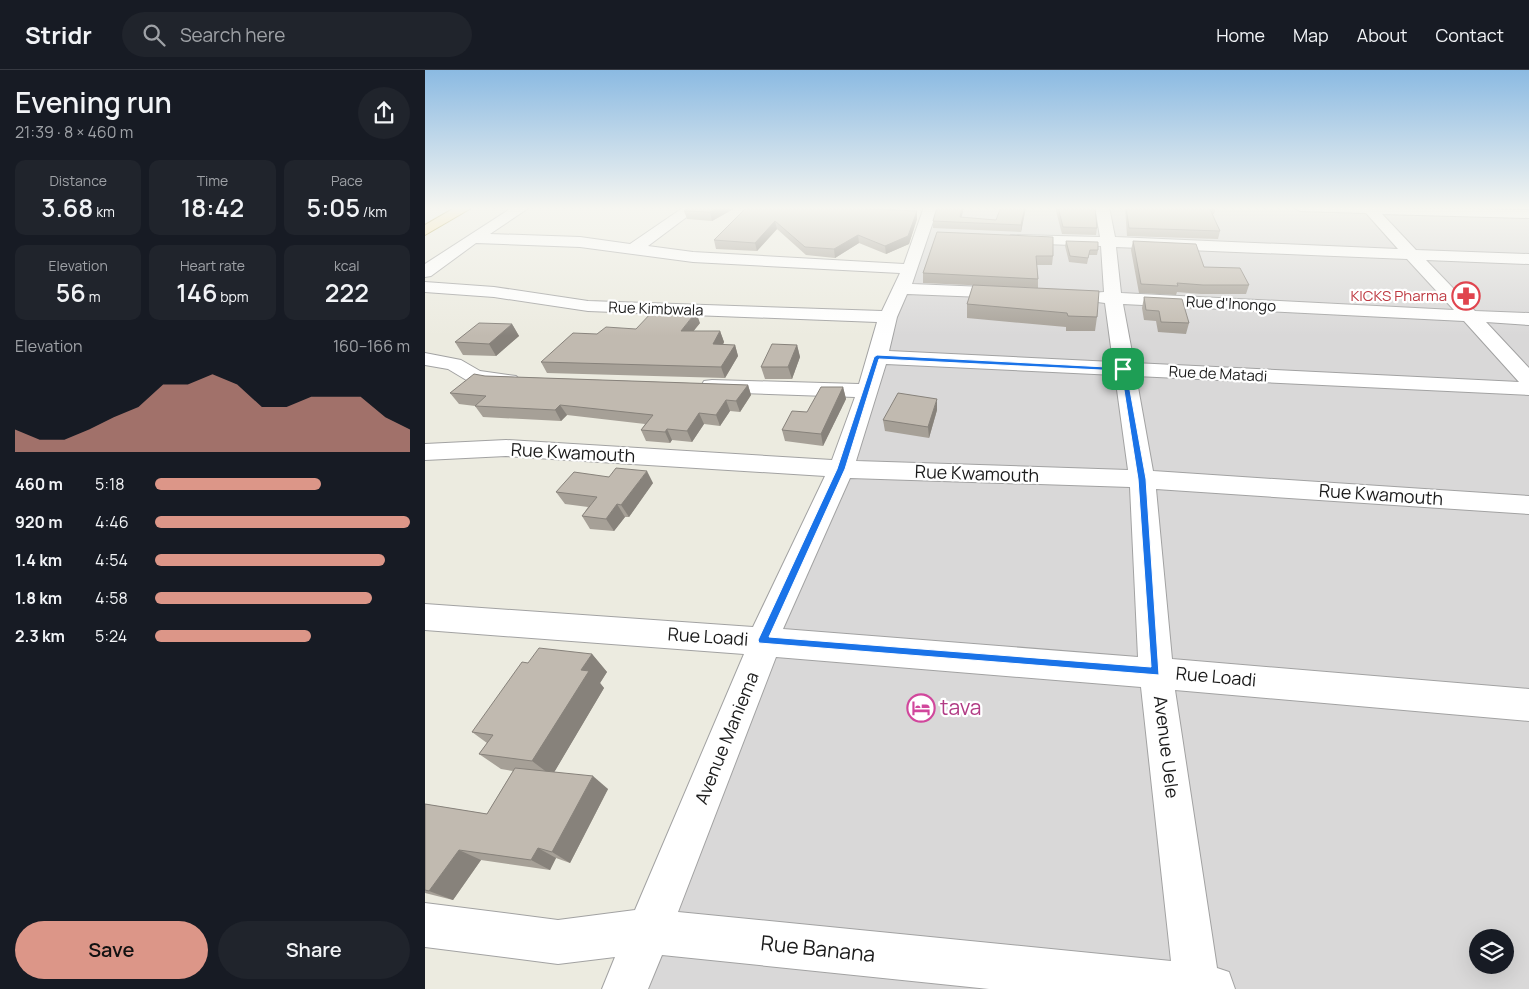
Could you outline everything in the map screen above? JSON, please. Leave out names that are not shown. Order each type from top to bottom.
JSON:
[{"type":"street","points":[[425,272],[456,250]]},
{"type":"street","points":[[647,250],[693,257],[906,279],[1027,294]]},
{"type":"street","name":"Avenue Maniema","points":[[625,989],[759,661],[763,640],[841,469],[867,391],[888,317],[906,279],[916,250]]},
{"type":"street","name":"Avenue Uele","points":[[1109,250],[1123,369],[1142,479],[1156,672],[1202,988]]},
{"type":"street","points":[[1308,250],[1529,259]]},
{"type":"street","points":[[1408,250],[1529,380]]},
{"type":"street","name":"Rue Kimbwala","points":[[425,287],[495,292],[588,306],[888,317]]},
{"type":"street","name":"Rue d'Inongo","points":[[1074,296],[1529,319]]},
{"type":"street","name":"Rue de Matadi","points":[[877,357],[1529,389]]},
{"type":"street","points":[[425,359],[455,364],[475,377],[531,381]]},
{"type":"street","points":[[689,386],[867,391]]},
{"type":"street","name":"Rue Kwamouth","points":[[425,452],[506,448],[841,469],[1142,479],[1529,505]]},
{"type":"street","name":"Rue Loadi","points":[[425,617],[763,640],[1529,705]]},
{"type":"street","name":"Rue Banana","points":[[425,925],[559,942],[649,931],[1202,988]]},
{"type":"shaded area","points":[[914,250],[1529,250],[1529,989],[625,989]]},
{"type":"building","points":[[931,250],[1053,250],[1053,256],[1036,256],[1038,279],[923,273]]},
{"type":"building","points":[[1068,250],[1098,250],[1090,250],[1088,258],[1070,256]]},
{"type":"building","points":[[1135,250],[1198,250],[1204,267],[1240,268],[1249,285],[1177,283],[1178,286],[1141,284]]},
{"type":"building","points":[[973,285],[1099,291],[1097,317],[1068,316],[1067,313],[967,304]]},
{"type":"building","points":[[1144,297],[1182,299],[1189,323],[1161,322],[1159,311],[1146,310]]},
{"type":"building","points":[[653,311],[696,312],[681,331],[720,331],[713,344],[735,345],[721,367],[541,362],[573,333],[597,334],[606,327],[636,329]]},
{"type":"building","points":[[479,323],[512,324],[489,344],[455,342]]},
{"type":"building","points":[[772,344],[797,345],[788,367],[761,367]]},
{"type":"building","points":[[474,374],[485,376],[748,385],[736,401],[726,400],[716,415],[699,413],[687,431],[667,429],[665,432],[641,430],[653,415],[560,405],[555,410],[475,406],[486,396],[450,393]]},
{"type":"building","points":[[821,387],[843,387],[821,434],[782,430],[792,411],[807,412]]},
{"type":"building","points":[[898,393],[937,399],[928,427],[883,420]]},
{"type":"building","points":[[616,468],[647,471],[621,505],[617,504],[606,519],[582,516],[597,497],[556,492],[574,472],[609,477]]},
{"type":"building","points":[[539,648],[592,654],[581,670],[589,671],[532,761],[479,754],[493,735],[472,732],[522,662],[528,663]]},
{"type":"building","points":[[515,768],[593,776],[552,852],[538,848],[531,860],[459,850],[429,891],[425,890],[425,804],[487,814]]},
{"type":"place","name":"KICKS Pharma","points":[[1466,296]]},
{"type":"place","name":"tava","points":[[921,708]]},
{"type":"route","points":[[877,357],[1123,369],[1142,479],[1156,672],[763,640],[841,469],[877,357]]}]
